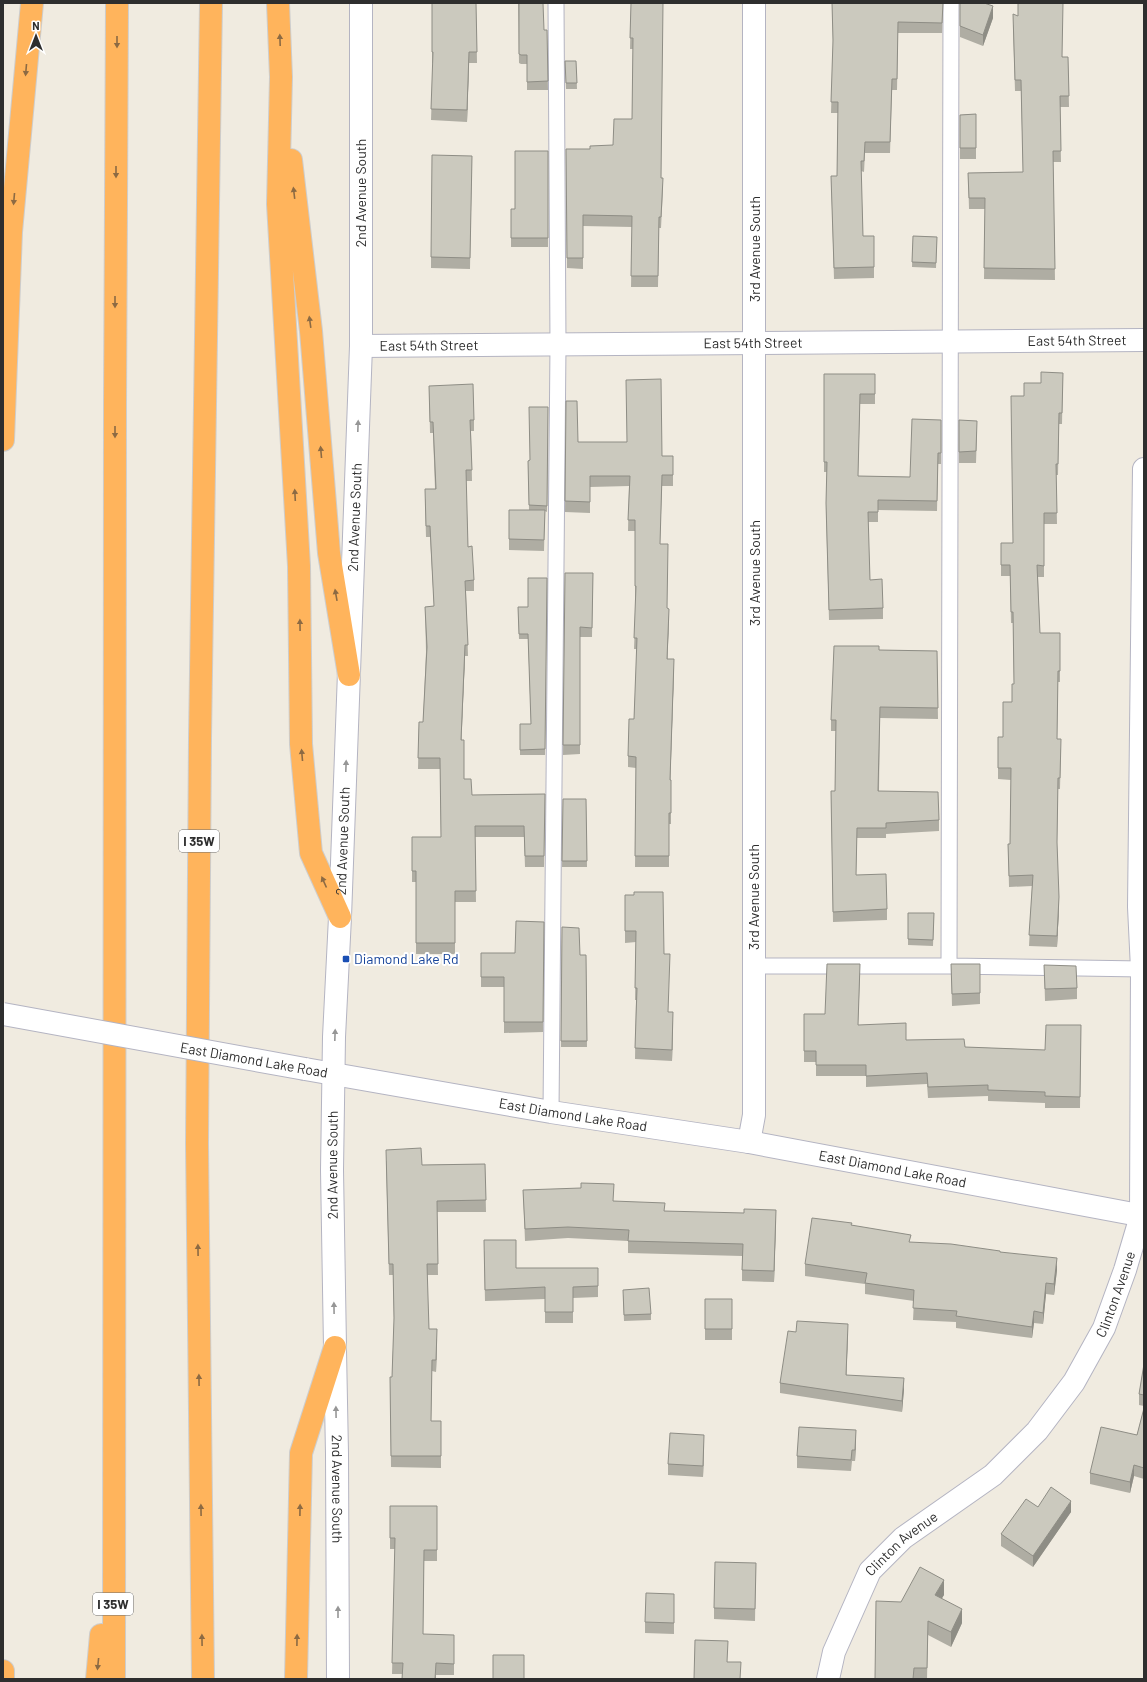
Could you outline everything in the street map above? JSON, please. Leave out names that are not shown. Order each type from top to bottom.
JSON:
[{"type":"highway","points":[[3,440],[11,232],[32,3]]},
{"type":"highway","name":"I 35W","points":[[114,1679],[115,398],[117,3]]},
{"type":"highway","name":"I 35W","points":[[203,1679],[197,1144],[200,739],[211,3]]},
{"type":"highway","points":[[278,3],[281,77],[278,204],[299,566],[301,744],[311,853],[340,917]]},
{"type":"highway","points":[[281,77],[311,331],[329,553],[349,675]]},
{"type":"highway","points":[[296,1679],[301,1453],[335,1347]]},
{"type":"highway","points":[[97,1679],[113,1528]]},
{"type":"highway","points":[[3,1671],[3,1679]]},
{"type":"street","name":"2nd Avenue South","points":[[338,1679],[337,1454],[332,1170],[334,1037],[340,917],[361,346],[361,3]]},
{"type":"street","name":"3rd Avenue South","points":[[749,1142],[754,1115],[754,3]]},
{"type":"street","name":"East 54th Street","points":[[361,346],[1144,340]]},
{"type":"street","name":"Clinton Avenue","points":[[828,1679],[834,1652],[870,1571],[903,1538],[993,1475],[1037,1431],[1074,1382],[1104,1328],[1142,1216],[1144,469]]},
{"type":"street","name":"East Diamond Lake Road","points":[[3,1014],[551,1112],[749,1142],[1142,1216]]},
{"type":"lane","points":[[551,1112],[558,345],[556,3]]},
{"type":"lane","points":[[949,966],[951,3]]},
{"type":"lane","points":[[754,966],[949,966],[1142,969]]},
{"type":"building","points":[[432,3],[476,3],[477,52],[469,52],[467,110],[431,109],[433,52]]},
{"type":"building","points":[[519,3],[543,3],[544,30],[547,30],[548,81],[527,82],[527,55],[519,54]]},
{"type":"building","points":[[631,3],[663,3],[661,178],[663,178],[661,217],[659,217],[658,276],[631,276],[632,216],[583,215],[583,258],[567,258],[566,149],[590,149],[590,146],[613,145],[614,119],[632,119],[633,38],[630,38]]},
{"type":"building","points":[[832,3],[943,3],[942,23],[898,22],[897,79],[892,79],[890,142],[865,142],[864,161],[861,161],[863,236],[874,236],[874,267],[834,268],[831,176],[837,176],[838,102],[831,102],[833,40]]},
{"type":"building","points":[[960,3],[984,3],[993,6],[983,35],[960,26]]},
{"type":"building","points":[[1018,3],[1063,3],[1062,57],[1068,57],[1069,96],[1060,96],[1061,151],[1053,151],[1055,269],[984,268],[985,198],[969,198],[968,173],[1023,172],[1021,80],[1015,80],[1013,14],[1018,16]]},
{"type":"building","points":[[565,61],[576,61],[577,83],[566,83]]},
{"type":"building","points":[[976,114],[976,148],[960,148],[960,115]]},
{"type":"building","points":[[515,151],[548,151],[548,238],[511,238],[511,209],[515,209]]},
{"type":"building","points":[[432,155],[472,156],[470,258],[431,257]]},
{"type":"building","points":[[913,236],[937,237],[936,263],[912,262]]},
{"type":"building","points":[[1041,372],[1063,373],[1062,413],[1059,413],[1058,464],[1056,464],[1057,513],[1044,513],[1044,566],[1037,565],[1040,633],[1060,633],[1057,739],[1061,739],[1060,778],[1058,778],[1057,842],[1059,897],[1057,936],[1029,935],[1033,875],[1009,876],[1008,844],[1010,844],[1011,768],[998,768],[998,737],[1003,737],[1003,702],[1012,702],[1012,684],[1014,684],[1013,612],[1011,612],[1010,565],[1001,565],[1001,543],[1013,543],[1011,396],[1024,396],[1024,383],[1041,383]]},
{"type":"building","points":[[824,374],[875,374],[875,394],[860,394],[858,476],[910,477],[912,419],[941,420],[941,453],[938,453],[937,501],[878,500],[878,512],[868,512],[870,580],[882,579],[883,608],[829,610],[826,503],[827,462],[824,462]]},
{"type":"building","points":[[661,379],[662,456],[673,456],[673,475],[662,475],[660,544],[668,544],[667,608],[669,609],[667,659],[674,659],[669,856],[635,856],[636,757],[628,756],[629,719],[634,719],[637,638],[634,638],[636,586],[635,520],[628,520],[630,476],[590,476],[590,502],[565,501],[566,401],[577,401],[578,442],[627,442],[626,380]]},
{"type":"building","points":[[473,384],[474,420],[470,420],[472,470],[466,470],[468,547],[472,546],[474,580],[465,581],[468,645],[465,645],[461,740],[464,740],[464,779],[471,779],[472,795],[545,794],[544,856],[525,856],[524,826],[475,826],[476,891],[455,891],[455,943],[416,943],[416,871],[412,871],[412,837],[441,837],[440,758],[418,758],[419,722],[423,722],[427,647],[425,607],[434,606],[430,526],[426,526],[425,489],[436,489],[433,422],[430,422],[429,386]]},
{"type":"building","points":[[529,407],[548,407],[547,506],[529,505]]},
{"type":"building","points":[[959,420],[977,421],[976,451],[959,452]]},
{"type":"building","points":[[509,510],[545,510],[544,540],[509,539]]},
{"type":"building","points":[[565,573],[593,573],[592,628],[580,627],[580,745],[563,745]]},
{"type":"building","points":[[528,578],[547,578],[545,749],[520,750],[520,724],[531,724],[528,634],[519,634],[518,607],[528,607]]},
{"type":"building","points":[[834,646],[879,646],[879,650],[937,651],[938,708],[880,707],[878,791],[938,792],[939,820],[886,823],[886,828],[857,828],[856,875],[886,874],[887,909],[833,912],[831,791],[835,791],[836,720],[831,720]]},
{"type":"building","points":[[563,799],[586,799],[587,861],[562,861]]},
{"type":"building","points":[[634,892],[663,892],[664,954],[670,954],[668,1012],[673,1012],[672,1050],[635,1048],[637,988],[635,988],[636,931],[625,931],[625,895],[634,895]]},
{"type":"building","points":[[908,913],[934,913],[933,940],[908,939]]},
{"type":"building","points":[[516,921],[544,922],[543,1022],[504,1022],[504,977],[481,977],[481,953],[515,953]]},
{"type":"building","points":[[562,927],[579,928],[580,955],[586,955],[587,1041],[561,1041]]},
{"type":"building","points":[[827,964],[860,964],[858,1025],[906,1023],[906,1040],[964,1039],[965,1047],[1045,1050],[1046,1025],[1081,1025],[1080,1097],[1045,1096],[1045,1092],[988,1090],[988,1085],[928,1087],[927,1073],[866,1076],[866,1065],[816,1065],[816,1051],[804,1051],[804,1014],[825,1014]]},
{"type":"building","points":[[951,964],[980,964],[980,993],[952,994]]},
{"type":"building","points":[[1044,965],[1076,966],[1077,988],[1045,989]]},
{"type":"building","points":[[421,1148],[422,1165],[485,1164],[486,1200],[437,1201],[438,1264],[427,1264],[429,1329],[437,1329],[436,1360],[432,1360],[431,1421],[441,1421],[441,1456],[391,1456],[390,1377],[392,1377],[394,1318],[393,1264],[389,1264],[386,1150]]},
{"type":"building","points":[[581,1183],[614,1184],[613,1201],[665,1203],[664,1211],[744,1213],[744,1209],[776,1210],[774,1271],[742,1270],[743,1244],[628,1241],[629,1230],[568,1227],[525,1229],[523,1190],[581,1188]]},
{"type":"building","points":[[812,1218],[852,1223],[851,1225],[911,1235],[909,1242],[951,1244],[1000,1252],[1057,1258],[1054,1284],[1046,1283],[1043,1313],[1034,1311],[1032,1327],[956,1316],[957,1311],[913,1308],[914,1290],[865,1283],[867,1273],[805,1264]]},
{"type":"building","points":[[484,1240],[516,1240],[516,1268],[598,1268],[598,1286],[573,1287],[573,1312],[545,1312],[545,1287],[485,1290]]},
{"type":"building","points":[[649,1288],[651,1314],[624,1315],[623,1290]]},
{"type":"building","points":[[705,1299],[732,1299],[732,1329],[705,1329]]},
{"type":"building","points":[[797,1321],[848,1324],[846,1375],[904,1378],[902,1401],[780,1383],[788,1331],[796,1332]]},
{"type":"building","points":[[1144,1364],[1144,1395],[1139,1394]]},
{"type":"building","points":[[1144,1408],[1144,1468],[1134,1465],[1130,1482],[1090,1473],[1101,1427],[1137,1435]]},
{"type":"building","points":[[799,1427],[856,1430],[855,1450],[852,1450],[851,1460],[797,1456]]},
{"type":"building","points":[[670,1433],[704,1435],[703,1466],[668,1464]]},
{"type":"building","points":[[1051,1487],[1071,1501],[1033,1556],[1001,1534],[1026,1499],[1038,1507]]},
{"type":"building","points":[[390,1506],[437,1506],[437,1550],[424,1550],[423,1634],[454,1635],[454,1664],[436,1663],[435,1679],[402,1679],[403,1663],[392,1663],[395,1538],[390,1538]]},
{"type":"building","points":[[715,1562],[756,1563],[755,1609],[714,1608]]},
{"type":"building","points":[[920,1567],[944,1580],[935,1595],[962,1609],[951,1632],[928,1621],[927,1668],[914,1668],[913,1679],[875,1679],[876,1601],[901,1602]]},
{"type":"building","points":[[646,1593],[674,1594],[674,1623],[645,1622]]},
{"type":"building","points":[[695,1640],[728,1641],[727,1662],[741,1662],[740,1679],[694,1679]]},
{"type":"building","points":[[493,1655],[524,1655],[524,1679],[493,1679]]},
{"type":"place","name":"Diamond Lake Rd","points":[[346,959]]}]
